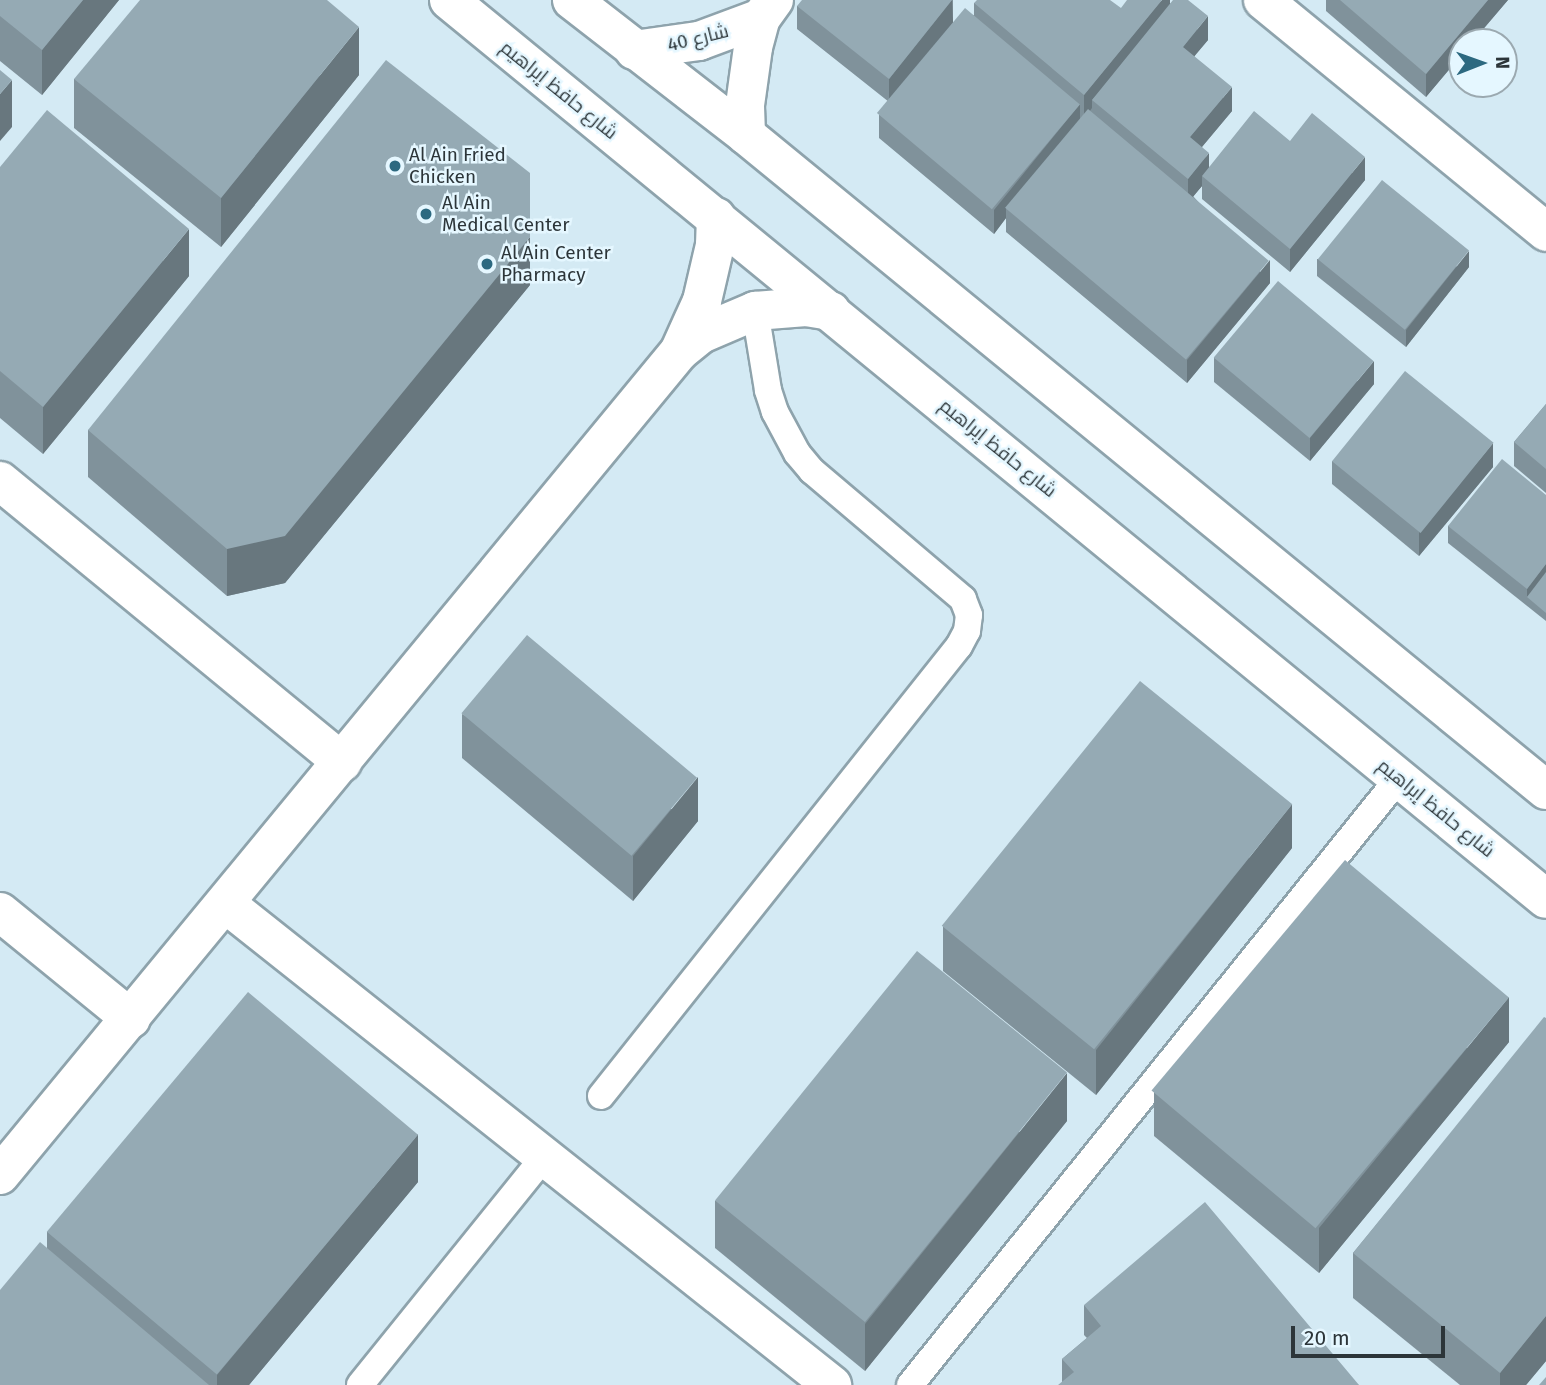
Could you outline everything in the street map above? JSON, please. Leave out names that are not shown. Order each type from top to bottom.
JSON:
[{"type":"street","name":"شارع حافظ إبراهيم","points":[[449,0],[1546,899]]},
{"type":"street","points":[[572,0],[746,135],[1546,790]]},
{"type":"street","points":[[1266,1],[1546,232]]},
{"type":"street","name":"شارع 40","points":[[634,50],[699,41],[767,9]]},
{"type":"street","name":"شارع 40","points":[[746,135],[748,76],[767,9]]},
{"type":"street","points":[[679,352],[702,301],[715,245],[716,217]]},
{"type":"street","points":[[0,1175],[679,352],[701,334],[755,311],[806,307],[831,311]]},
{"type":"street","points":[[0,481],[342,762]]},
{"type":"street","points":[[226,904],[832,1385]]},
{"type":"street","points":[[0,912],[131,1019]]},
{"type":"lane","points":[[601,1096],[951,656],[967,631],[969,615],[963,599],[812,471],[797,453],[775,412],[768,390],[755,311]]},
{"type":"lane","points":[[910,1385],[1399,778]]},
{"type":"lane","points":[[360,1385],[544,1157]]},
{"type":"building","points":[[0,0],[83,0],[42,50],[0,16]]},
{"type":"building","points":[[140,0],[327,0],[359,27],[221,198],[74,79]]},
{"type":"building","points":[[802,0],[952,0],[889,79],[797,6]]},
{"type":"building","points":[[977,0],[1110,0],[1121,8],[1127,0],[1162,0],[1084,95],[974,3]]},
{"type":"building","points":[[1173,0],[1188,0],[1208,16],[1183,47],[1232,87],[1190,137],[1209,153],[1188,179],[1092,100]]},
{"type":"building","points":[[1340,0],[1488,0],[1465,28],[1448,28],[1448,48],[1426,74]]},
{"type":"building","points":[[965,8],[1080,104],[992,209],[877,113]]},
{"type":"building","points":[[386,60],[530,173],[530,237],[285,536],[227,549],[88,430]]},
{"type":"building","points":[[0,70],[12,80],[0,94]]},
{"type":"building","points":[[1088,109],[1269,261],[1186,360],[1005,208]]},
{"type":"building","points":[[47,110],[189,229],[43,407],[0,371],[0,167]]},
{"type":"building","points":[[1254,111],[1290,141],[1312,113],[1365,157],[1290,249],[1202,176]]},
{"type":"building","points":[[1382,180],[1469,250],[1405,330],[1318,259]]},
{"type":"building","points":[[1278,281],[1374,361],[1309,438],[1214,358]]},
{"type":"building","points":[[1405,371],[1494,443],[1421,533],[1332,461]]},
{"type":"building","points":[[1546,404],[1546,469],[1514,442]]},
{"type":"building","points":[[1502,459],[1546,495],[1546,564],[1527,589],[1448,526]]},
{"type":"building","points":[[1546,572],[1546,613],[1527,597]]},
{"type":"building","points":[[527,635],[697,778],[631,856],[461,713]]},
{"type":"building","points":[[1140,681],[1292,804],[1094,1049],[942,926]]},
{"type":"building","points":[[1345,860],[1509,998],[1315,1228],[1152,1091]]},
{"type":"building","points":[[917,951],[1067,1072],[865,1322],[715,1200]]},
{"type":"building","points":[[248,992],[418,1135],[217,1374],[47,1232]]},
{"type":"building","points":[[1544,1017],[1546,1316],[1500,1373],[1353,1253]]},
{"type":"building","points":[[1205,1202],[1359,1385],[1058,1385],[1074,1372],[1062,1359],[1101,1326],[1084,1305]]},
{"type":"building","points":[[40,1242],[209,1385],[0,1385],[0,1290]]},
{"type":"place","name":"Al Ain Fried Chicken","points":[[395,166]]},
{"type":"place","name":"Al Ain Medical Center","points":[[426,214]]},
{"type":"place","name":"Al Ain Center Pharmacy","points":[[487,264]]}]
